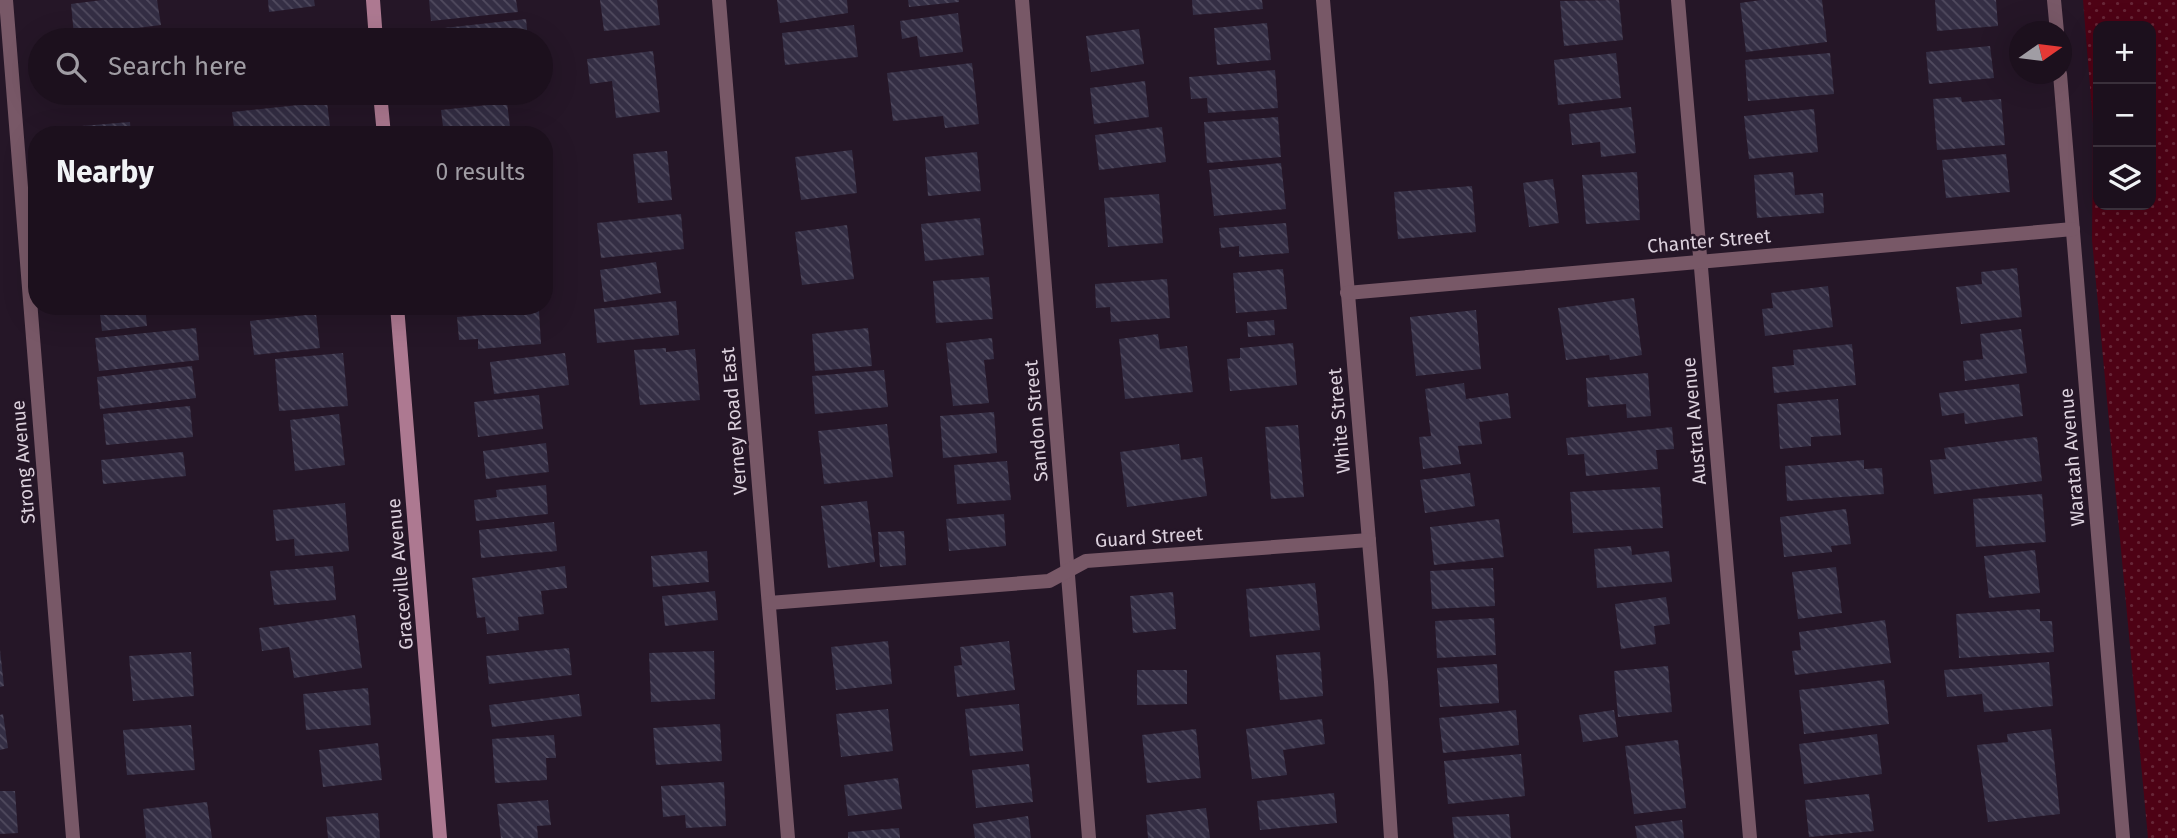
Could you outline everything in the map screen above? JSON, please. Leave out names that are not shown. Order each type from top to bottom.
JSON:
[{"type":"main road","points":[[373,0],[375,28]]},
{"type":"main road","points":[[381,105],[383,126]]},
{"type":"main road","name":"Graceville Avenue","points":[[398,315],[440,838]]},
{"type":"street","name":"Strong Avenue","points":[[6,0],[28,275]]},
{"type":"street","name":"Verney Road East","points":[[719,0],[788,838]]},
{"type":"street","name":"Sandon Street","points":[[1022,0],[1089,838]]},
{"type":"street","name":"White Street","points":[[1323,0],[1369,540],[1391,838]]},
{"type":"street","name":"Austral Avenue","points":[[1678,0],[1750,838]]},
{"type":"street","points":[[2054,0],[2056,21]]},
{"type":"street","name":"Waratah Avenue","points":[[2061,84],[2123,838]]},
{"type":"street","name":"Chanter Street","points":[[1348,293],[2073,229]]},
{"type":"street","name":"Strong Avenue","points":[[31,315],[73,838]]},
{"type":"street","name":"Guard Street","points":[[769,603],[1049,581],[1086,561],[1369,540]]},
{"type":"shaded area","points":[[2083,0],[2177,0],[2177,838],[2148,838],[2092,240],[2093,124]]},
{"type":"building","points":[[102,0],[157,0],[161,25],[137,28],[73,28],[71,4]]},
{"type":"building","points":[[268,0],[314,0],[315,6],[269,12]]},
{"type":"building","points":[[429,0],[516,0],[518,12],[431,21]]},
{"type":"building","points":[[600,0],[657,0],[660,25],[604,31]]},
{"type":"building","points":[[777,0],[847,0],[848,13],[780,23]]},
{"type":"building","points":[[908,0],[959,0],[959,2],[909,7]]},
{"type":"building","points":[[1192,0],[1262,0],[1263,9],[1193,15]]},
{"type":"building","points":[[1619,0],[1623,40],[1564,46],[1560,1]]},
{"type":"building","points":[[1761,0],[1822,0],[1827,42],[1746,52],[1740,3]]},
{"type":"building","points":[[1935,0],[1996,0],[1998,26],[1937,31]]},
{"type":"building","points":[[958,13],[963,52],[920,57],[917,36],[902,39],[900,21]]},
{"type":"building","points":[[526,19],[527,28],[444,28]]},
{"type":"building","points":[[1267,23],[1271,60],[1217,65],[1214,28]]},
{"type":"building","points":[[854,25],[858,57],[785,65],[782,33]]},
{"type":"building","points":[[1139,29],[1144,64],[1091,72],[1086,36]]},
{"type":"building","points":[[1990,46],[1994,78],[1929,84],[1926,52]]},
{"type":"building","points":[[653,51],[660,112],[616,118],[612,81],[590,84],[587,59]]},
{"type":"building","points":[[1616,53],[1621,98],[1558,105],[1554,60]]},
{"type":"building","points":[[1830,53],[1834,94],[1748,101],[1745,60]]},
{"type":"building","points":[[972,63],[979,124],[945,128],[943,116],[893,121],[887,73]]},
{"type":"building","points":[[1275,70],[1278,108],[1208,113],[1207,98],[1191,99],[1189,77]]},
{"type":"building","points":[[1145,81],[1149,117],[1094,124],[1090,88]]},
{"type":"building","points":[[1961,97],[1962,102],[2001,99],[2005,145],[1937,150],[1933,99]]},
{"type":"building","points":[[298,105],[327,105],[330,126],[234,126],[232,112]]},
{"type":"building","points":[[507,105],[510,126],[443,126],[441,110]]},
{"type":"building","points":[[1631,107],[1636,153],[1601,157],[1600,142],[1572,145],[1569,114]]},
{"type":"building","points":[[1814,109],[1818,152],[1749,159],[1744,116]]},
{"type":"building","points":[[1278,117],[1281,157],[1207,163],[1204,122]]},
{"type":"building","points":[[130,122],[130,126],[82,126]]},
{"type":"building","points":[[1162,127],[1166,162],[1099,170],[1095,135]]},
{"type":"building","points":[[852,150],[857,193],[801,200],[795,157]]},
{"type":"building","points":[[667,151],[672,200],[638,203],[633,154]]},
{"type":"building","points":[[977,152],[981,191],[928,196],[925,157]]},
{"type":"building","points":[[2006,154],[2010,192],[1946,198],[1942,160]]},
{"type":"building","points":[[1281,163],[1286,209],[1214,216],[1209,170]]},
{"type":"building","points":[[1637,172],[1640,220],[1586,224],[1582,175]]},
{"type":"building","points":[[1793,172],[1795,195],[1823,193],[1824,213],[1757,218],[1754,175]]},
{"type":"building","points":[[1553,179],[1559,223],[1529,227],[1523,183]]},
{"type":"building","points":[[1472,186],[1476,232],[1398,239],[1394,192]]},
{"type":"building","points":[[1159,194],[1163,243],[1108,247],[1104,198]]},
{"type":"building","points":[[681,214],[684,249],[601,258],[597,223]]},
{"type":"building","points":[[980,218],[984,255],[925,261],[921,224]]},
{"type":"building","points":[[1286,223],[1289,253],[1239,257],[1239,246],[1221,248],[1219,228]]},
{"type":"building","points":[[847,225],[854,279],[802,285],[795,232]]},
{"type":"building","points":[[656,262],[661,293],[604,302],[600,270]]},
{"type":"building","points":[[2017,268],[2022,317],[1961,324],[1956,287],[1982,284],[1981,272]]},
{"type":"building","points":[[1283,269],[1287,309],[1236,313],[1233,273]]},
{"type":"building","points":[[989,277],[993,319],[936,323],[933,281]]},
{"type":"building","points":[[1167,279],[1170,318],[1111,322],[1110,307],[1096,308],[1095,284]]},
{"type":"building","points":[[1828,286],[1833,327],[1765,336],[1762,309],[1773,308],[1771,293]]},
{"type":"building","points":[[1634,298],[1642,355],[1610,360],[1609,355],[1566,360],[1558,308]]},
{"type":"building","points":[[676,301],[679,335],[597,343],[594,309]]},
{"type":"building","points":[[1476,310],[1481,369],[1416,376],[1410,317]]},
{"type":"building","points":[[100,315],[146,315],[147,326],[102,331]]},
{"type":"building","points":[[316,315],[320,348],[254,355],[250,321]]},
{"type":"building","points":[[539,315],[541,344],[478,349],[478,339],[459,340],[457,317]]},
{"type":"building","points":[[1274,320],[1275,335],[1248,337],[1247,322]]},
{"type":"building","points":[[196,328],[199,360],[99,371],[95,338]]},
{"type":"building","points":[[868,328],[872,366],[815,371],[812,334]]},
{"type":"building","points":[[2021,329],[2027,373],[1965,381],[1963,361],[1983,359],[1980,334]]},
{"type":"building","points":[[1158,334],[1160,349],[1187,346],[1193,392],[1125,399],[1119,339]]},
{"type":"building","points":[[992,338],[994,359],[984,360],[989,403],[953,406],[946,343]]},
{"type":"building","points":[[1293,343],[1297,385],[1230,391],[1227,359],[1240,358],[1240,348]]},
{"type":"building","points":[[1852,344],[1856,385],[1774,393],[1772,367],[1794,365],[1793,350]]},
{"type":"building","points":[[666,348],[666,352],[695,349],[700,400],[640,405],[634,350]]},
{"type":"building","points":[[343,353],[348,406],[279,411],[275,359]]},
{"type":"building","points":[[565,353],[569,385],[494,394],[490,362]]},
{"type":"building","points":[[192,366],[196,398],[100,409],[97,377]]},
{"type":"building","points":[[884,370],[888,407],[815,414],[812,376]]},
{"type":"building","points":[[1648,373],[1651,416],[1627,418],[1626,404],[1588,407],[1586,378]]},
{"type":"building","points":[[1464,383],[1466,399],[1508,393],[1511,418],[1479,422],[1482,444],[1458,446],[1461,464],[1423,469],[1419,437],[1431,436],[1425,389]]},
{"type":"building","points":[[2019,384],[2023,416],[1965,424],[1964,413],[1942,416],[1939,393]]},
{"type":"building","points":[[539,395],[543,429],[478,437],[474,402]]},
{"type":"building","points":[[1838,399],[1841,435],[1811,437],[1811,446],[1780,449],[1777,404]]},
{"type":"building","points":[[190,406],[193,437],[106,445],[103,414]]},
{"type":"building","points":[[994,412],[997,453],[943,458],[940,416]]},
{"type":"building","points":[[339,414],[345,465],[295,471],[290,420]]},
{"type":"building","points":[[887,424],[893,477],[824,484],[818,431]]},
{"type":"building","points":[[1298,425],[1304,497],[1271,499],[1265,427]]},
{"type":"building","points":[[1672,427],[1674,449],[1656,450],[1658,469],[1586,476],[1584,454],[1568,455],[1566,438]]},
{"type":"building","points":[[2037,437],[2042,481],[1934,494],[1930,460],[1946,459],[1944,448]]},
{"type":"building","points":[[546,443],[549,472],[486,479],[483,451]]},
{"type":"building","points":[[1179,444],[1181,460],[1202,457],[1207,496],[1127,507],[1120,452]]},
{"type":"building","points":[[183,452],[186,476],[103,484],[101,460]]},
{"type":"building","points":[[1864,460],[1864,469],[1882,468],[1884,494],[1787,501],[1785,466]]},
{"type":"building","points":[[1007,461],[1011,500],[957,504],[954,465]]},
{"type":"building","points":[[1470,473],[1475,506],[1425,513],[1420,480]]},
{"type":"building","points":[[546,485],[548,514],[476,521],[474,500],[497,497],[496,490]]},
{"type":"building","points":[[1660,487],[1663,528],[1573,533],[1570,492]]},
{"type":"building","points":[[2042,494],[2046,542],[1976,547],[1973,499]]},
{"type":"building","points":[[867,501],[875,562],[828,568],[821,506]]},
{"type":"building","points":[[345,503],[349,551],[295,556],[294,539],[276,541],[273,510]]},
{"type":"building","points":[[1846,509],[1851,544],[1831,546],[1832,552],[1784,557],[1780,517]]},
{"type":"building","points":[[1004,514],[1006,546],[949,551],[946,519]]},
{"type":"building","points":[[1499,519],[1504,557],[1434,565],[1430,527]]},
{"type":"building","points":[[554,522],[557,551],[481,558],[479,530]]},
{"type":"building","points":[[904,531],[906,565],[880,567],[878,532]]},
{"type":"building","points":[[1631,546],[1632,555],[1669,551],[1672,582],[1597,588],[1594,549]]},
{"type":"building","points":[[2035,550],[2040,593],[1989,598],[1984,556]]},
{"type":"building","points":[[707,551],[709,582],[653,587],[651,556]]},
{"type":"building","points":[[333,566],[336,600],[274,605],[270,571]]},
{"type":"building","points":[[565,566],[567,588],[541,591],[544,614],[518,617],[519,630],[487,634],[485,617],[477,618],[472,578]]},
{"type":"building","points":[[1836,567],[1842,613],[1798,619],[1792,572]]},
{"type":"building","points":[[1493,568],[1495,606],[1432,609],[1430,571]]},
{"type":"building","points":[[1315,583],[1320,630],[1250,637],[1246,589]]},
{"type":"building","points":[[715,591],[718,620],[665,626],[662,596]]},
{"type":"building","points":[[1173,592],[1176,629],[1133,633],[1130,596]]},
{"type":"building","points":[[1666,597],[1670,624],[1654,626],[1656,644],[1621,649],[1615,604]]},
{"type":"building","points":[[2040,609],[2040,621],[2052,621],[2054,652],[1959,658],[1956,614]]},
{"type":"building","points":[[355,615],[362,668],[294,678],[289,647],[262,651],[259,628]]},
{"type":"building","points":[[1494,618],[1496,655],[1437,658],[1435,621]]},
{"type":"building","points":[[1885,620],[1891,663],[1795,675],[1792,651],[1801,650],[1799,632]]},
{"type":"building","points":[[888,641],[892,684],[836,690],[831,647]]},
{"type":"building","points":[[1009,641],[1015,690],[957,697],[954,666],[962,665],[960,647]]},
{"type":"building","points":[[569,648],[572,675],[489,684],[486,656]]},
{"type":"building","points":[[0,650],[4,686],[0,687]]},
{"type":"building","points":[[714,651],[715,699],[651,702],[649,653]]},
{"type":"building","points":[[191,652],[194,696],[133,701],[129,656]]},
{"type":"building","points":[[1320,652],[1323,696],[1280,700],[1276,655]]},
{"type":"building","points":[[2049,662],[2053,706],[1984,712],[1982,694],[1947,697],[1944,670]]},
{"type":"building","points":[[1497,664],[1499,703],[1440,707],[1437,668]]},
{"type":"building","points":[[1668,666],[1672,712],[1618,717],[1614,671]]},
{"type":"building","points":[[1137,670],[1187,670],[1187,704],[1137,705]]},
{"type":"building","points":[[1884,680],[1889,724],[1804,734],[1799,690]]},
{"type":"building","points":[[368,688],[371,725],[306,730],[303,694]]},
{"type":"building","points":[[579,694],[582,716],[492,727],[489,705]]},
{"type":"building","points":[[1019,704],[1023,751],[970,756],[965,709]]},
{"type":"building","points":[[888,709],[893,751],[841,757],[836,714]]},
{"type":"building","points":[[1516,710],[1519,745],[1443,753],[1439,718]]},
{"type":"building","points":[[1614,710],[1618,737],[1583,742],[1579,715]]},
{"type":"building","points":[[3,714],[8,748],[0,750],[0,715]]},
{"type":"building","points":[[1322,719],[1325,744],[1283,750],[1287,775],[1252,779],[1246,729]]},
{"type":"building","points":[[720,724],[722,761],[656,765],[653,728]]},
{"type":"building","points":[[191,725],[195,770],[127,775],[123,730]]},
{"type":"building","points":[[1196,729],[1201,778],[1147,783],[1142,735]]},
{"type":"building","points":[[2051,729],[2060,814],[1988,822],[1977,745],[2008,742],[2007,734]]},
{"type":"building","points":[[1877,734],[1882,774],[1804,784],[1799,744]]},
{"type":"building","points":[[554,735],[556,758],[546,758],[547,780],[495,783],[492,739]]},
{"type":"building","points":[[1678,740],[1686,808],[1634,814],[1625,746]]},
{"type":"building","points":[[378,743],[382,780],[323,787],[319,750]]},
{"type":"building","points":[[1521,754],[1525,796],[1448,804],[1444,761]]},
{"type":"building","points":[[1029,764],[1033,802],[976,808],[972,770]]},
{"type":"building","points":[[898,778],[902,809],[848,816],[844,785]]},
{"type":"building","points":[[724,782],[726,826],[686,828],[685,815],[663,817],[661,786]]},
{"type":"building","points":[[0,791],[15,791],[18,833],[0,834]]},
{"type":"building","points":[[1334,793],[1337,823],[1260,830],[1257,801]]},
{"type":"building","points":[[1869,794],[1874,831],[1809,837],[1805,800]]},
{"type":"building","points":[[548,800],[551,825],[537,826],[538,838],[501,838],[497,804]]},
{"type":"building","points":[[207,802],[212,838],[146,838],[143,809]]},
{"type":"building","points":[[1206,808],[1210,838],[1148,838],[1146,815]]},
{"type":"building","points":[[378,813],[380,838],[328,838],[326,817]]},
{"type":"building","points":[[1509,814],[1511,838],[1454,838],[1452,817]]},
{"type":"building","points":[[1028,816],[1031,838],[975,838],[973,824]]},
{"type":"building","points":[[1682,820],[1684,838],[1637,838],[1635,826]]},
{"type":"building","points":[[899,828],[900,838],[848,838],[848,832]]}]
